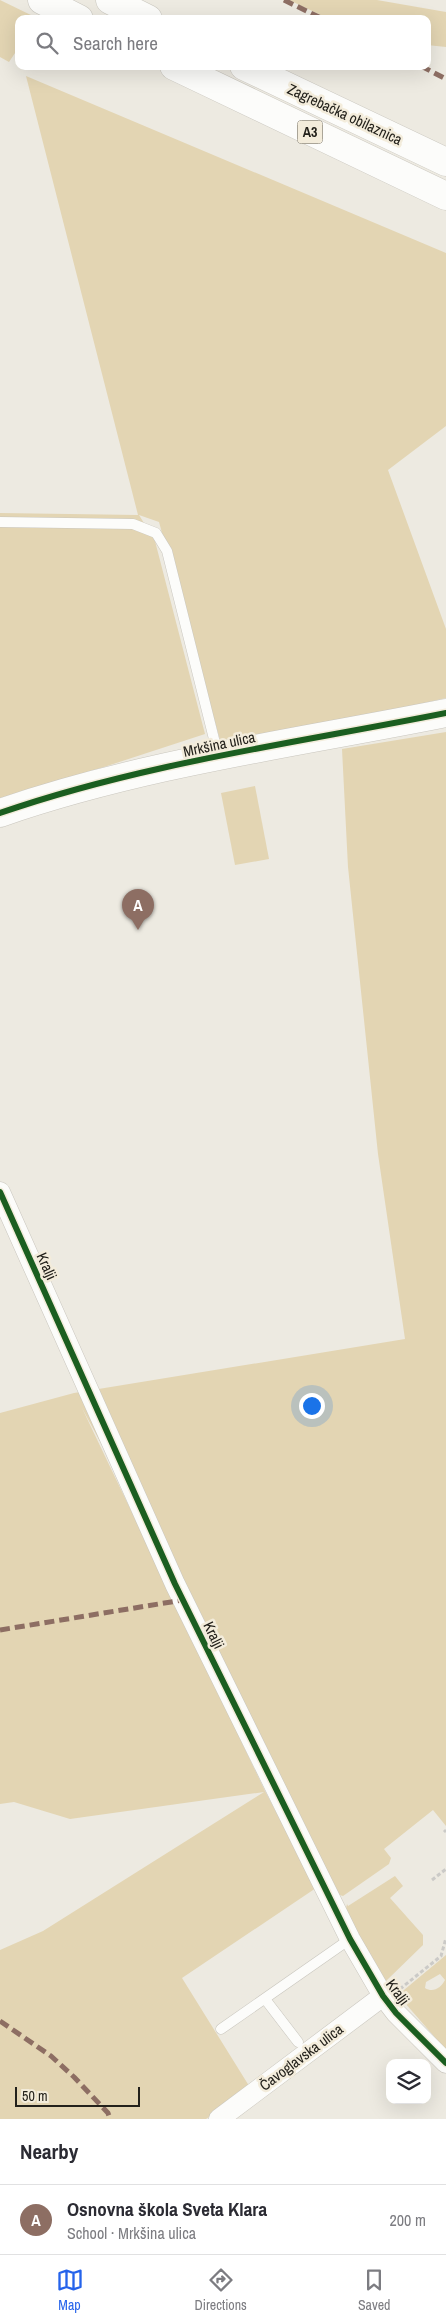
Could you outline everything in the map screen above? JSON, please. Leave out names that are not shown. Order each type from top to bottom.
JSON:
[{"type":"main road","points":[[42,0],[71,15]]},
{"type":"main road","points":[[110,0],[140,15]]},
{"type":"main road","name":"Zagrebačka obilaznica","points":[[182,70],[446,196]]},
{"type":"main road","name":"Zagrebačka obilaznica","points":[[252,70],[446,162]]},
{"type":"main road","name":"Mrkšina ulica","points":[[0,813],[44,798],[218,756],[340,734],[446,712]]},
{"type":"street","name":"Kralji","points":[[0,1192],[175,1584],[350,1939],[390,1994],[396,2013],[446,2063]]},
{"type":"street","name":"Čavoglavska ulica","points":[[219,2119],[390,1994]]},
{"type":"lane","points":[[0,522],[133,524],[156,533],[168,551],[218,756]]},
{"type":"lane","points":[[221,2029],[350,1939]]},
{"type":"lane","points":[[265,1999],[298,2042]]},
{"type":"path","points":[[432,1880],[446,1869]]},
{"type":"path","points":[[390,1994],[441,1956],[446,1938]]},
{"type":"shaded area","points":[[0,0],[31,15],[15,15],[15,53],[9,62],[0,57]]},
{"type":"shaded area","points":[[289,0],[377,0],[446,12],[446,47],[431,45],[431,15],[321,15]]},
{"type":"shaded area","points":[[26,76],[446,253],[446,426],[388,470],[446,629],[446,698],[300,731],[220,740],[159,522],[139,515],[155,541],[205,734],[0,798],[0,513],[138,515]]},
{"type":"shaded area","points":[[446,732],[446,1826],[433,1810],[384,1849],[391,1858],[389,1864],[343,1896],[336,1894],[259,1739],[82,1408],[265,1791],[316,1888],[182,1978],[251,2089],[206,2119],[0,2119],[0,1950],[43,1931],[264,1792],[70,1819],[14,1802],[0,1804],[0,1413],[74,1393],[405,1339],[378,1154],[348,867],[342,749]]},
{"type":"shaded area","points":[[255,786],[269,859],[235,865],[221,793]]},
{"type":"shaded area","points":[[395,1876],[403,1886],[390,1898],[423,1935],[423,1945],[386,1981],[345,1913],[347,1904],[348,1906]]},
{"type":"shaded area","points":[[446,1955],[446,2050],[398,1995]],"holes":[[[440,1974],[445,1980],[436,1989],[425,1988],[426,1982]]]},
{"type":"marked path","points":[[284,0],[315,15]]},
{"type":"marked path","points":[[429,70],[446,79]]},
{"type":"marked path","points":[[0,1630],[183,1600]]},
{"type":"marked path","points":[[0,2021],[51,2056],[108,2113],[110,2119]]},
{"type":"cycle path","points":[[0,813],[109,780],[165,767],[446,713]]},
{"type":"cycle path","points":[[0,1192],[175,1584],[350,1939],[383,1996],[396,2013],[446,2063]]},
{"type":"place","name":"Osnovna škola Sveta Klara","points":[[138,930]]}]
